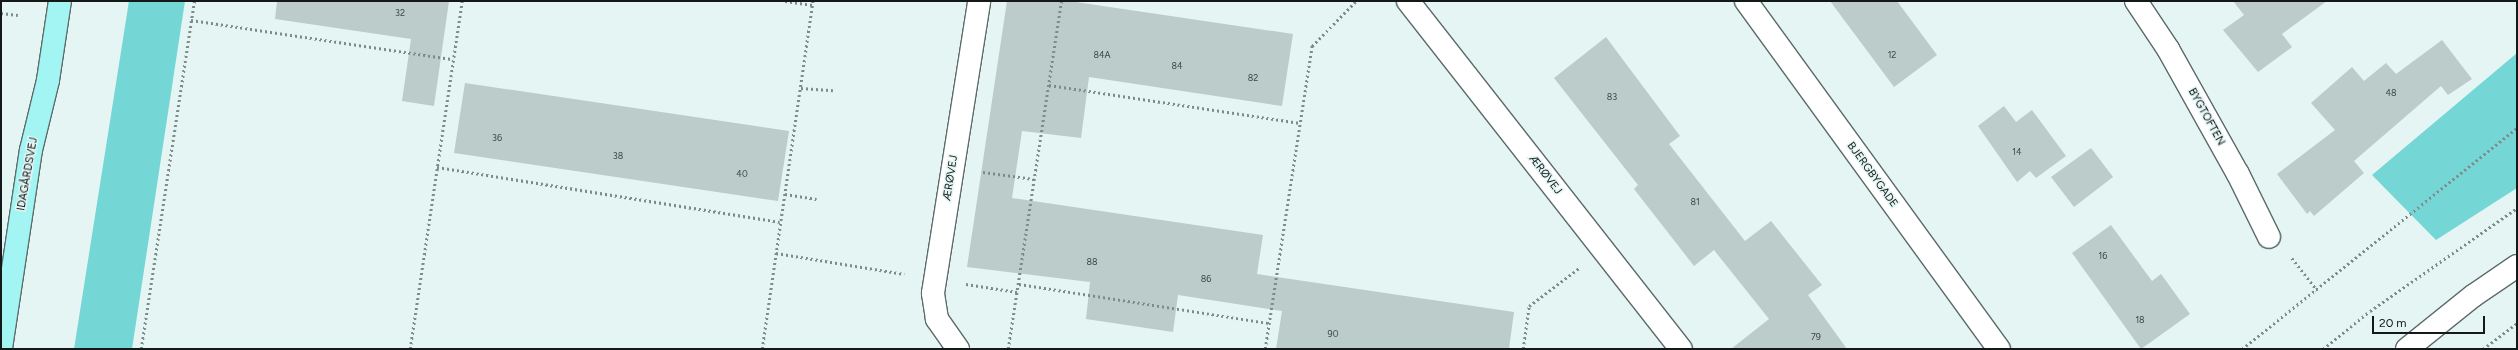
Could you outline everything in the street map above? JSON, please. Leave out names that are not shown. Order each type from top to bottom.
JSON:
[{"type":"main road","name":"IDAGÅRDSVEJ","points":[[1,348],[31,150],[48,80],[60,1]]},
{"type":"street","name":"ÆRØVEJ","points":[[958,349],[937,319],[933,293],[979,1]]},
{"type":"street","name":"ÆRØVEJ","points":[[1408,1],[1681,349]]},
{"type":"street","name":"BJERGBYGADE","points":[[1746,1],[1999,349]]},
{"type":"street","name":"BYGTOFTEN","points":[[2136,1],[2171,56],[2238,174],[2269,237]]},
{"type":"street","points":[[2407,349],[2473,296],[2517,266]]},
{"type":"path","points":[[141,349],[194,1]]},
{"type":"path","points":[[410,349],[462,1]]},
{"type":"path","points":[[785,1],[813,5]]},
{"type":"path","points":[[762,349],[814,1]]},
{"type":"path","points":[[1008,349],[1061,1]]},
{"type":"path","points":[[1265,349],[1312,46],[1356,1]]},
{"type":"path","points":[[1,13],[18,15]]},
{"type":"path","points":[[191,20],[453,59]]},
{"type":"path","points":[[1049,85],[1300,123]]},
{"type":"path","points":[[801,88],[833,90]]},
{"type":"path","points":[[2242,349],[2517,128]]},
{"type":"path","points":[[437,167],[780,222]]},
{"type":"path","points":[[953,167],[1034,179]]},
{"type":"path","points":[[785,194],[817,199]]},
{"type":"path","points":[[2323,349],[2370,311],[2517,208]]},
{"type":"path","points":[[2269,237],[2282,245],[2317,290]]},
{"type":"path","points":[[1523,349],[1529,306],[1604,250]]},
{"type":"path","points":[[776,252],[1017,292]]},
{"type":"path","points":[[1019,284],[1269,323]]},
{"type":"path","points":[[2483,349],[2517,323]]},
{"type":"shaded area","points":[[129,1],[185,1],[132,349],[74,349]]},
{"type":"shaded area","points":[[2517,53],[2517,188],[2436,240],[2372,175]]},
{"type":"building","points":[[277,1],[449,1],[434,106],[402,101],[411,39],[275,19]]},
{"type":"building","points":[[1007,1],[1069,1],[1293,34],[1282,106],[1089,77],[1081,138],[1022,131],[1012,198],[1263,235],[1257,274],[1514,312],[1509,349],[1276,349],[1282,311],[1178,295],[1173,332],[1086,319],[1090,282],[967,267]]},
{"type":"building","points":[[1830,1],[1897,1],[1937,55],[1894,87]]},
{"type":"building","points":[[2233,1],[2327,1],[2282,34],[2292,47],[2258,72],[2223,30],[2244,15]]},
{"type":"building","points":[[1606,37],[1680,136],[1669,144],[1745,241],[1771,221],[1822,285],[1808,295],[1847,349],[1731,349],[1769,319],[1714,250],[1694,266],[1634,189],[1638,185],[1554,78]]},
{"type":"building","points":[[2442,40],[2472,79],[2448,95],[2441,86],[2354,161],[2364,173],[2314,216],[2310,211],[2307,214],[2277,174],[2335,130],[2311,103],[2352,67],[2364,81],[2386,63],[2396,74]]},
{"type":"building","points":[[465,83],[789,131],[778,201],[454,153]]},
{"type":"building","points":[[2004,106],[2016,122],[2032,110],[2066,156],[2036,178],[2030,171],[2017,182],[1978,126]]},
{"type":"building","points":[[2091,148],[2113,177],[2074,207],[2051,177]]},
{"type":"building","points":[[2111,225],[2152,281],[2161,274],[2190,314],[2141,349],[2072,253]]}]
